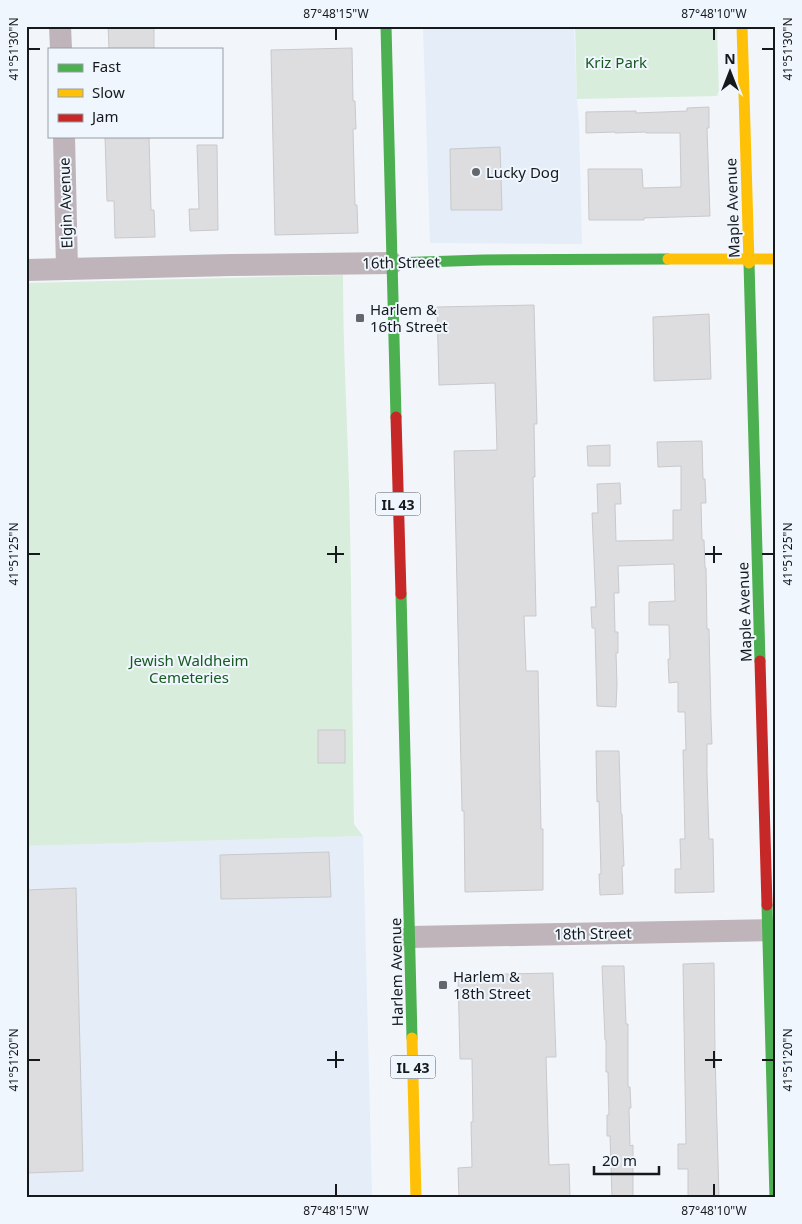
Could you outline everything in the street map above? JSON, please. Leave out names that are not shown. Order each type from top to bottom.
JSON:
[{"type":"street","points":[[60,26],[61,48]]},
{"type":"street","name":"IL 43","points":[[386,26],[392,263]]},
{"type":"street","name":"Maple Avenue","points":[[742,26],[772,930],[776,1198]]},
{"type":"street","name":"Elgin Avenue","points":[[64,138],[67,269]]},
{"type":"street","name":"16th Street","points":[[26,270],[492,260],[776,259]]},
{"type":"street","name":"Harlem Avenue","points":[[392,263],[416,1198]]},
{"type":"street","name":"18th Street","points":[[410,936],[772,930]]},
{"type":"shaded area","points":[[423,26],[574,26],[582,244],[430,243]]},
{"type":"shaded area","points":[[363,836],[372,1195],[246,1198],[26,1198],[26,846]]},
{"type":"green space","name":"Kriz Park","points":[[575,26],[717,26],[719,96],[577,99]]},
{"type":"green space","name":"Jewish Waldheim Cemeteries","points":[[343,275],[350,526],[354,824],[363,836],[26,846],[26,283]]},
{"type":"green space","points":[[372,1195],[372,1198],[246,1198]]},
{"type":"building","points":[[108,26],[154,26],[154,48],[109,48]]},
{"type":"building","points":[[352,48],[353,101],[355,101],[356,129],[353,129],[355,205],[357,205],[358,233],[275,235],[271,50]]},
{"type":"building","points":[[709,107],[709,128],[707,128],[710,216],[644,218],[644,220],[589,220],[588,169],[642,169],[643,188],[681,187],[680,133],[586,133],[586,112],[687,111],[687,108]]},
{"type":"building","points":[[105,138],[149,138],[151,210],[154,210],[155,237],[115,238],[114,201],[107,201]]},
{"type":"building","points":[[197,145],[217,145],[218,230],[190,231],[189,209],[199,209]]},
{"type":"building","name":"Lucky Dog","points":[[500,147],[502,210],[451,210],[450,149]]},
{"type":"building","points":[[534,305],[537,424],[534,424],[535,477],[533,477],[536,616],[524,616],[526,671],[538,671],[543,890],[465,892],[454,451],[497,450],[495,383],[439,385],[437,307]]},
{"type":"building","points":[[709,314],[711,379],[654,381],[653,317]]},
{"type":"building","points":[[702,441],[706,503],[701,503],[702,540],[704,540],[706,568],[707,629],[709,629],[712,744],[707,744],[707,773],[709,839],[713,839],[714,892],[675,893],[675,869],[681,869],[680,839],[685,839],[683,750],[686,750],[685,712],[678,712],[678,682],[669,683],[669,625],[649,625],[649,602],[675,601],[674,564],[618,566],[619,593],[614,593],[615,632],[618,632],[616,707],[597,706],[595,628],[592,628],[591,607],[596,607],[592,513],[598,513],[597,484],[620,483],[621,504],[615,504],[616,541],[673,540],[673,510],[681,510],[681,466],[658,467],[657,442]]},
{"type":"building","points":[[610,445],[610,466],[588,466],[587,446]]},
{"type":"building","points":[[318,730],[345,730],[345,763],[318,763]]},
{"type":"building","points":[[596,751],[619,751],[624,866],[622,866],[623,894],[600,895],[599,801],[597,802]]},
{"type":"building","points":[[329,852],[331,897],[221,899],[220,855]]},
{"type":"building","points":[[76,888],[83,1171],[26,1173],[26,890]]},
{"type":"building","points":[[714,963],[719,1198],[688,1198],[688,1169],[678,1169],[678,1144],[686,1144],[683,964]]},
{"type":"building","points":[[602,966],[624,966],[626,1024],[628,1024],[628,1087],[630,1087],[631,1108],[629,1108],[630,1146],[633,1145],[633,1198],[612,1198],[610,1136],[607,1136],[607,1115],[609,1115],[608,1072],[606,1072]]},
{"type":"building","points":[[553,973],[556,1057],[546,1057],[549,1165],[569,1164],[570,1198],[459,1198],[458,1168],[472,1167],[471,1122],[473,1122],[472,1059],[460,1059],[458,975]]},
{"type":"traffic: fast","points":[[386,26],[396,417]]},
{"type":"traffic: fast","points":[[392,263],[483,260],[668,259]]},
{"type":"traffic: fast","points":[[749,263],[760,661]]},
{"type":"traffic: fast","points":[[401,594],[412,1038]]},
{"type":"traffic: fast","points":[[767,905],[775,1198]]},
{"type":"traffic: slow","points":[[742,26],[749,263]]},
{"type":"traffic: slow","points":[[668,259],[776,259]]},
{"type":"traffic: slow","points":[[412,1038],[416,1198]]},
{"type":"traffic: jam","points":[[396,417],[401,594]]},
{"type":"traffic: jam","points":[[760,661],[767,905]]},
{"type":"place","name":"Lucky Dog","points":[[476,172]]},
{"type":"place","name":"Harlem & 16th Street","points":[[360,318]]},
{"type":"place","name":"Harlem & 18th Street","points":[[443,985]]}]
